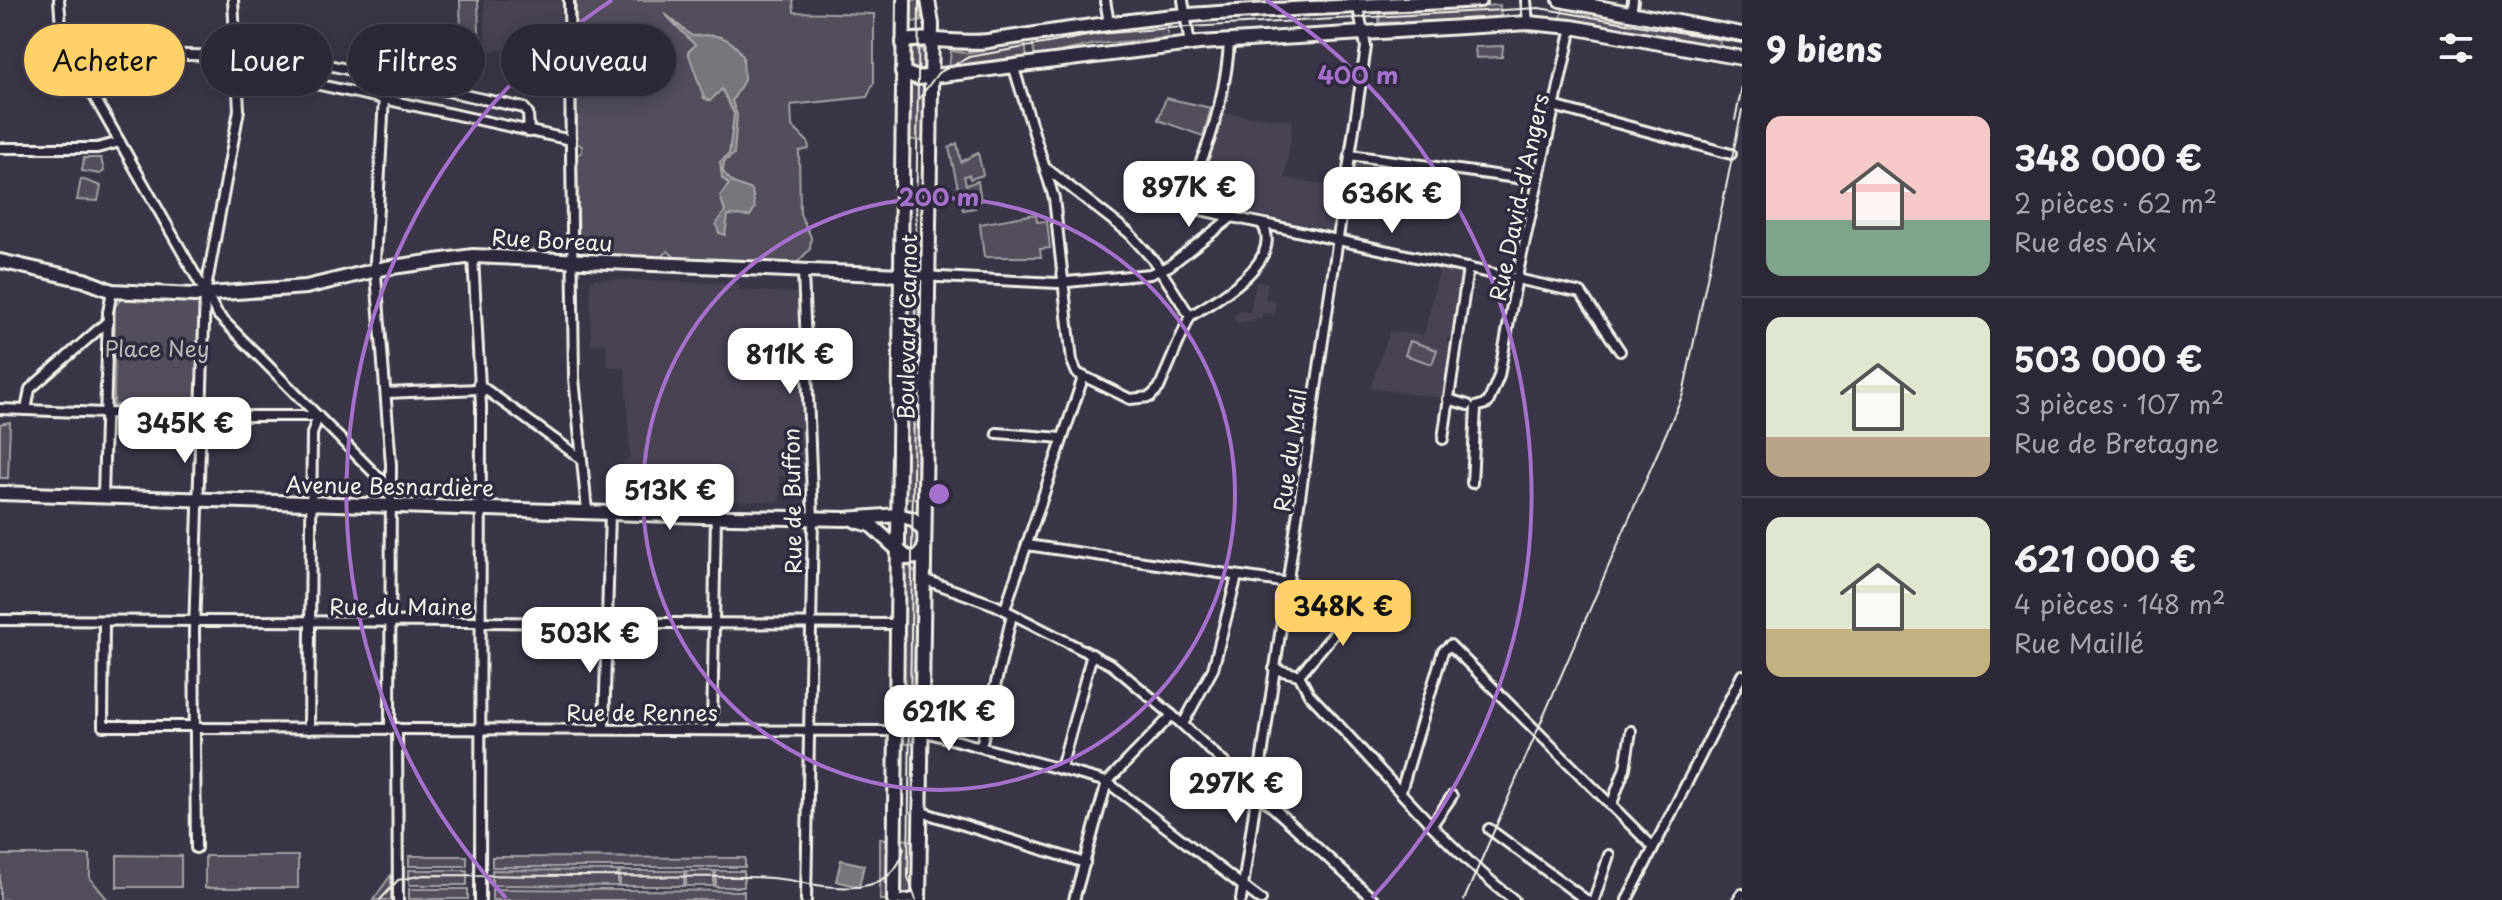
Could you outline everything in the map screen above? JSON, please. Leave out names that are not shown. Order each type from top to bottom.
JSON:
[{"type":"main road","name":"Boulevard Carnot","points":[[894,900],[904,0]]},
{"type":"main road","name":"Boulevard Carnot","points":[[921,899],[922,579],[917,556],[923,530],[928,74],[931,40],[928,0]]},
{"type":"main road","points":[[903,42],[983,42],[1109,23],[1357,3],[1480,0]]},
{"type":"main road","points":[[1560,0],[1742,34]]},
{"type":"main road","points":[[902,72],[913,78],[1229,41],[1528,23],[1572,27],[1742,58]]},
{"type":"main road","points":[[929,100],[949,74]]},
{"type":"main road","name":"Rue Boreau","points":[[0,261],[84,280],[112,291],[205,294],[306,287],[376,270],[473,256],[901,275]]},
{"type":"main road","name":"Avenue Besnardière","points":[[0,493],[813,519],[898,515]]},
{"type":"main road","points":[[898,515],[913,519],[923,530]]},
{"type":"main road","points":[[846,519],[871,525],[898,549],[917,556]]},
{"type":"street","points":[[59,0],[60,24]]},
{"type":"street","points":[[233,0],[235,24]]},
{"type":"street","points":[[569,0],[574,378],[579,457],[587,511]]},
{"type":"street","points":[[1105,0],[1109,23]]},
{"type":"street","points":[[1183,0],[1190,45]]},
{"type":"street","points":[[1526,0],[1528,23]]},
{"type":"street","points":[[1631,14],[1633,0]]},
{"type":"street","name":"Rue du Mail","points":[[1241,900],[1366,47],[1357,3]]},
{"type":"street","name":"Rue David-d'Angers","points":[[1473,406],[1488,403],[1499,376],[1517,278],[1557,107],[1572,27]]},
{"type":"street","points":[[1229,41],[1220,94],[1200,164],[1181,203],[1262,224],[1583,294],[1620,351]]},
{"type":"street","points":[[1013,65],[1054,198],[1072,361],[1083,378],[1130,399],[1151,396],[1159,388],[1190,316],[1263,261],[1268,242],[1262,224]]},
{"type":"street","points":[[332,66],[524,108],[528,113],[529,132]]},
{"type":"street","points":[[332,86],[571,140]]},
{"type":"street","points":[[94,96],[218,315],[382,481],[390,485]]},
{"type":"street","points":[[196,848],[195,727],[205,294],[238,118],[238,96]]},
{"type":"street","points":[[384,97],[376,270],[387,393],[391,505],[389,622],[398,900]]},
{"type":"street","points":[[1557,107],[1731,154]]},
{"type":"street","points":[[0,148],[97,148],[120,142]]},
{"type":"street","points":[[1350,155],[1538,181]]},
{"type":"street","points":[[1044,166],[1129,233],[1155,262],[1190,316]]},
{"type":"street","points":[[1054,198],[1074,189]]},
{"type":"street","points":[[901,275],[1063,283],[1160,272],[1232,217]]},
{"type":"street","points":[[473,256],[481,507],[480,900]]},
{"type":"street","points":[[1443,439],[1468,268]]},
{"type":"street","name":"Rue de Buffon","points":[[803,272],[813,519],[806,900]]},
{"type":"street","points":[[103,497],[108,321],[112,291]]},
{"type":"street","points":[[26,410],[30,389],[108,321]]},
{"type":"street","points":[[981,746],[1008,612],[1083,378]]},
{"type":"street","points":[[387,393],[478,386],[567,452],[579,457]]},
{"type":"street","points":[[1448,399],[1473,406],[1472,483]]},
{"type":"street","points":[[0,409],[202,416],[318,416]]},
{"type":"street","points":[[309,729],[307,622],[312,434],[318,416]]},
{"type":"street","points":[[997,433],[1062,438]]},
{"type":"street","points":[[604,729],[610,512]]},
{"type":"street","points":[[712,729],[716,516]]},
{"type":"street","points":[[1027,545],[1288,583],[1363,600],[1299,675]]},
{"type":"street","points":[[1183,724],[1213,669],[1237,576]]},
{"type":"street","points":[[922,579],[1008,612],[1112,665],[1183,724],[1373,900]]},
{"type":"street","name":"Rue du Maine","points":[[0,620],[897,624]]},
{"type":"street","name":"Rue de Rennes","points":[[104,622],[103,726],[894,731]]},
{"type":"street","points":[[1401,791],[1443,651],[1450,645],[1653,847]]},
{"type":"street","points":[[1061,768],[1092,654]]},
{"type":"street","points":[[1274,669],[1299,675],[1309,694],[1432,825],[1477,871],[1514,900]]},
{"type":"street","points":[[1627,900],[1742,675]]},
{"type":"street","points":[[1074,900],[1107,782],[1172,715]]},
{"type":"street","points":[[922,731],[1107,782],[1261,900]]},
{"type":"street","points":[[1611,806],[1625,768],[1631,731]]},
{"type":"street","points":[[1432,825],[1452,796]]},
{"type":"street","points":[[922,812],[1085,863]]},
{"type":"street","points":[[1489,829],[1586,900]]},
{"type":"street","points":[[1594,900],[1609,855]]},
{"type":"street","points":[[1738,900],[1742,894]]},
{"type":"street","points":[[902,900],[921,899]]},
{"type":"shaded area","points":[[484,0],[564,0],[564,24],[501,24],[501,51],[486,51]]},
{"type":"shaded area","points":[[664,13],[692,36],[727,39],[743,56],[744,80],[732,101],[737,115],[734,154],[724,162],[723,172],[733,183],[752,190],[755,208],[750,216],[728,215],[725,235],[719,233],[716,224],[725,211],[720,196],[729,184],[722,178],[720,162],[729,154],[734,114],[722,89],[710,101],[704,98],[688,52],[695,45]]},
{"type":"shaded area","points":[[1219,113],[1293,120],[1285,178],[1339,187],[1332,230],[1189,200],[1197,178],[1201,178]]},
{"type":"shaded area","points":[[1440,268],[1461,273],[1452,337],[1447,337],[1446,343],[1451,345],[1443,398],[1370,388],[1390,331],[1424,335]]},
{"type":"shaded area","points":[[596,279],[739,284],[739,290],[796,293],[806,475],[779,476],[780,502],[639,497],[626,483],[622,467],[624,461],[630,459],[625,368],[608,366],[606,344],[591,345],[590,282]]},
{"type":"shaded area","points":[[1256,282],[1268,283],[1265,299],[1276,301],[1274,314],[1263,313],[1262,318],[1238,323],[1233,317],[1240,311],[1250,312]]},
{"type":"shaded area","points":[[841,860],[864,865],[859,887],[836,881]]},
{"type":"green space","points":[[460,0],[478,0],[479,24],[461,24]]},
{"type":"green space","points":[[576,0],[793,0],[794,12],[874,14],[874,82],[867,97],[791,105],[792,126],[808,142],[809,149],[799,151],[800,214],[811,237],[810,249],[796,264],[677,259],[668,251],[660,258],[579,254],[577,155],[582,152],[582,146],[577,143],[577,96],[676,96],[676,24],[576,24]]},
{"type":"green space","points":[[910,0],[922,0],[921,21],[910,22]]},
{"type":"green space","points":[[1500,5],[1501,19],[1379,23],[1380,12]]},
{"type":"green space","points":[[1563,6],[1721,35],[1719,48],[1561,20]]},
{"type":"green space","points":[[1167,23],[1168,38],[1096,44],[1035,57],[1032,41]]},
{"type":"green space","points":[[1025,42],[1027,58],[949,69],[951,51],[965,53]]},
{"type":"green space","points":[[916,45],[925,53],[923,68],[918,72],[909,65],[909,51]]},
{"type":"green space","points":[[1503,46],[1502,57],[1476,58],[1475,47]]},
{"type":"green space","points":[[905,84],[924,84],[924,141],[906,139]]},
{"type":"green space","points":[[1166,98],[1211,108],[1203,136],[1158,120]]},
{"type":"green space","points":[[957,143],[961,162],[978,153],[983,175],[970,179],[969,175],[964,176],[966,185],[978,181],[981,201],[974,203],[975,208],[963,210],[949,148]]},
{"type":"green space","points":[[84,158],[101,158],[104,171],[100,174],[82,171]]},
{"type":"green space","points":[[1354,158],[1380,163],[1375,194],[1352,191]]},
{"type":"green space","points":[[81,179],[101,186],[98,201],[77,200]]},
{"type":"green space","points":[[1036,214],[1037,222],[1047,221],[1050,248],[1040,249],[1041,257],[984,257],[980,224]]},
{"type":"green space","points":[[918,297],[917,498],[906,498],[906,298]]},
{"type":"green space","name":"Place Ney","points":[[122,298],[193,300],[199,305],[196,408],[114,405],[115,306]]},
{"type":"green space","points":[[1410,341],[1437,350],[1432,364],[1405,355]]},
{"type":"green space","points":[[10,422],[8,478],[0,478],[0,424]]},
{"type":"green space","points":[[905,521],[917,532],[917,547],[912,552],[903,546]]},
{"type":"green space","points":[[905,563],[917,574],[913,700],[901,698]]},
{"type":"green space","points":[[901,710],[915,710],[916,744],[898,744]]},
{"type":"green space","points":[[880,839],[889,839],[890,900],[880,900]]},
{"type":"green space","points":[[902,839],[915,841],[914,892],[899,897]]},
{"type":"green space","points":[[0,855],[90,855],[90,878],[108,900],[0,900]]},
{"type":"green space","points":[[117,855],[181,856],[181,887],[117,887]]},
{"type":"green space","points":[[205,856],[298,856],[298,888],[205,888]]},
{"type":"green space","points":[[409,856],[467,856],[467,866],[409,866]]},
{"type":"green space","points":[[492,857],[745,858],[745,867],[492,867]]},
{"type":"green space","points":[[409,870],[467,870],[467,885],[409,885]]},
{"type":"green space","points":[[492,870],[618,871],[618,886],[492,885]]},
{"type":"green space","points":[[620,871],[684,871],[684,886],[620,886]]},
{"type":"green space","points":[[686,871],[714,871],[714,886],[686,886]]},
{"type":"green space","points":[[716,871],[744,871],[744,887],[716,887]]},
{"type":"green space","points":[[391,875],[391,900],[373,900]]},
{"type":"green space","points":[[409,889],[468,889],[468,899],[409,899]]},
{"type":"green space","points":[[492,889],[744,891],[744,900],[492,900]]},
{"type":"tram line","points":[[916,900],[908,877],[919,0]]},
{"type":"tram line","points":[[918,100],[938,73],[969,57],[1099,34],[1169,28],[1539,8],[1742,43]]},
{"type":"tram line","points":[[1735,120],[1742,86]]},
{"type":"tram line","points":[[1464,900],[1683,394],[1742,110]]},
{"type":"tram line","points":[[380,900],[398,880],[424,875],[755,877],[841,888],[858,887],[887,876],[898,865],[904,848]]}]
